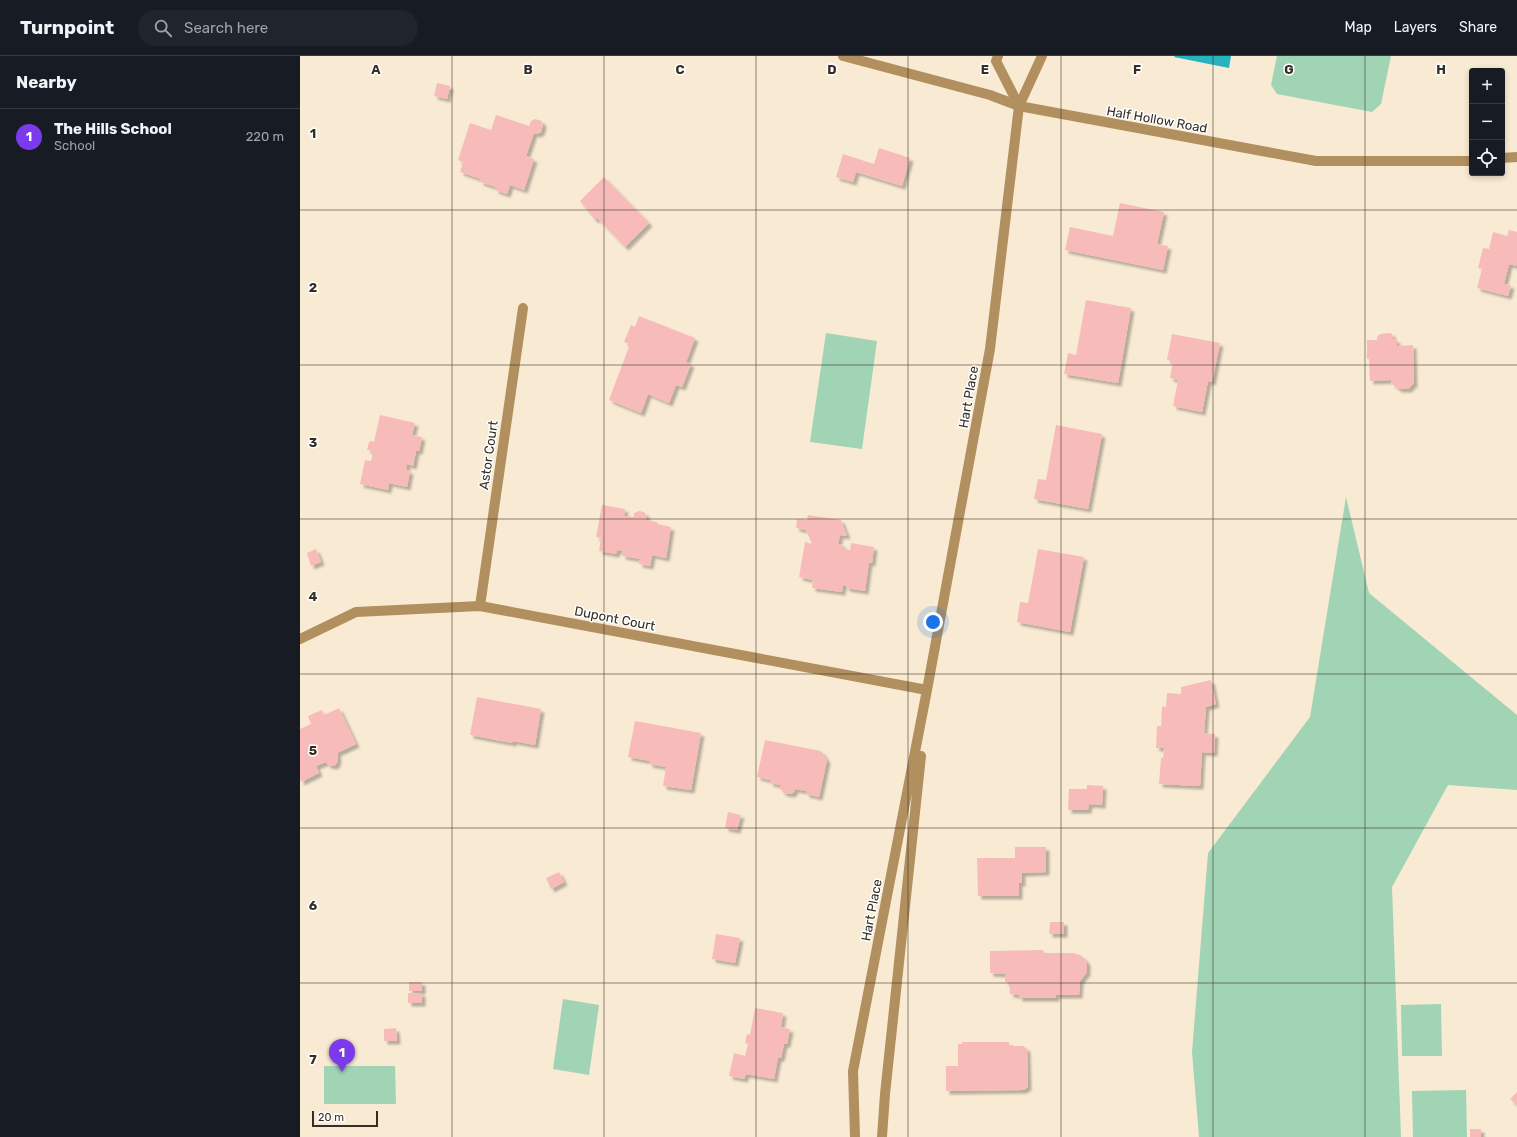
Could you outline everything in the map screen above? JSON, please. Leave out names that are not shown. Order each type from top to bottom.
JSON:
[{"type":"street","name":"Half Hollow Road","points":[[843,56],[990,95],[1019,106],[1316,161],[1469,161]]},
{"type":"street","points":[[998,56],[996,61],[1019,106]]},
{"type":"street","name":"Hart Place","points":[[855,1137],[853,1071],[927,690],[990,349],[1019,106],[1042,56]]},
{"type":"street","points":[[1505,158],[1517,157]]},
{"type":"street","name":"Astor Court","points":[[480,606],[523,308]]},
{"type":"street","name":"Dupont Court","points":[[300,638],[356,612],[480,606],[927,690]]},
{"type":"street","name":"Hart Place","points":[[882,1137],[927,690]]},
{"type":"green space","points":[[1277,56],[1391,56],[1381,104],[1372,112],[1277,94],[1271,85]]},
{"type":"green space","points":[[826,333],[877,341],[862,449],[810,442]]},
{"type":"green space","points":[[1346,497],[1369,593],[1517,715],[1517,790],[1448,785],[1392,887],[1401,1137],[1199,1137],[1192,1052],[1208,853],[1310,717]]},
{"type":"green space","points":[[563,999],[599,1005],[589,1075],[553,1069]]},
{"type":"green space","points":[[1441,1004],[1442,1056],[1402,1056],[1401,1005]]},
{"type":"green space","points":[[324,1066],[395,1066],[396,1104],[324,1104]]},
{"type":"green space","points":[[1466,1090],[1467,1137],[1413,1137],[1412,1091]]},
{"type":"water","points":[[1231,56],[1229,68],[1174,57]]},
{"type":"building","points":[[437,83],[450,86],[447,99],[434,96]]},
{"type":"building","points":[[496,115],[529,126],[531,121],[535,119],[542,121],[543,125],[541,132],[537,134],[534,133],[526,156],[534,159],[524,190],[510,185],[507,194],[495,190],[496,187],[480,182],[481,179],[460,172],[463,162],[458,160],[470,123],[491,130]]},
{"type":"building","points":[[879,148],[910,158],[902,186],[856,172],[853,182],[836,177],[843,154],[874,164]]},
{"type":"building","points":[[604,177],[649,223],[625,247],[597,218],[595,220],[580,201]]},
{"type":"building","points":[[1120,203],[1164,212],[1157,244],[1168,246],[1163,270],[1065,250],[1070,227],[1113,236]]},
{"type":"building","points":[[1509,230],[1517,232],[1517,266],[1509,264],[1504,284],[1511,285],[1508,296],[1477,288],[1482,269],[1478,268],[1483,248],[1489,249],[1493,232],[1507,236]]},
{"type":"building","points":[[1086,300],[1131,308],[1118,383],[1064,374],[1068,353],[1076,355]]},
{"type":"building","points":[[639,316],[695,338],[686,362],[691,364],[682,387],[676,385],[669,403],[648,394],[641,413],[609,400],[630,344],[624,342],[631,325],[635,327]]},
{"type":"building","points":[[1391,333],[1393,339],[1397,340],[1397,346],[1413,345],[1414,383],[1408,389],[1399,389],[1392,384],[1391,380],[1370,381],[1369,359],[1367,359],[1367,340],[1377,340],[1377,337],[1380,334]]},
{"type":"building","points":[[1172,334],[1220,343],[1212,382],[1208,381],[1202,412],[1173,406],[1178,380],[1170,378],[1173,361],[1167,360]]},
{"type":"building","points":[[380,415],[415,423],[412,435],[422,437],[419,451],[416,451],[413,466],[407,464],[406,470],[410,471],[407,487],[389,483],[388,490],[360,484],[365,460],[371,461],[373,451],[367,450],[369,442],[374,442]]},
{"type":"building","points":[[1056,425],[1102,434],[1088,509],[1034,499],[1038,479],[1046,480]]},
{"type":"building","points":[[602,505],[625,509],[624,516],[634,517],[634,513],[639,511],[644,512],[647,516],[646,520],[671,527],[666,558],[652,555],[650,566],[639,564],[640,559],[622,556],[623,551],[617,550],[616,554],[599,551],[601,538],[596,537]]},
{"type":"building","points":[[808,515],[841,520],[847,536],[840,535],[838,544],[843,545],[843,549],[850,550],[851,543],[874,547],[872,563],[869,562],[865,591],[846,588],[847,586],[843,585],[842,592],[812,588],[813,580],[799,577],[805,542],[812,544],[806,530],[796,528],[797,519],[807,520]]},
{"type":"building","points":[[316,549],[321,562],[311,566],[307,553]]},
{"type":"building","points":[[1038,549],[1084,557],[1070,632],[1017,622],[1020,602],[1028,603]]},
{"type":"building","points":[[1211,680],[1216,704],[1206,707],[1204,733],[1215,734],[1214,753],[1202,752],[1200,786],[1159,784],[1161,758],[1163,758],[1164,748],[1156,748],[1157,726],[1161,726],[1162,706],[1166,707],[1167,693],[1181,694],[1181,687]]},
{"type":"building","points":[[477,697],[541,709],[535,745],[513,741],[513,743],[470,735]]},
{"type":"building","points":[[339,708],[356,744],[337,753],[337,763],[334,766],[328,765],[326,762],[316,766],[319,773],[301,782],[300,729],[311,724],[308,716],[322,710],[324,715]]},
{"type":"building","points":[[635,721],[701,733],[691,790],[663,786],[666,767],[649,764],[650,761],[628,757]]},
{"type":"building","points":[[765,740],[821,751],[827,760],[819,797],[806,794],[806,791],[795,789],[791,794],[784,793],[780,789],[780,785],[770,783],[770,780],[757,777]]},
{"type":"building","points":[[1087,785],[1103,786],[1102,805],[1089,804],[1088,810],[1068,810],[1069,789],[1087,789]]},
{"type":"building","points":[[728,812],[741,815],[737,830],[725,828]]},
{"type":"building","points":[[1015,847],[1046,847],[1046,872],[1022,873],[1022,883],[1019,883],[1019,896],[978,896],[977,858],[1015,858]]},
{"type":"building","points":[[559,872],[564,882],[551,889],[546,878]]},
{"type":"building","points":[[1050,922],[1064,922],[1064,934],[1049,934]]},
{"type":"building","points":[[716,934],[740,938],[735,963],[712,959]]},
{"type":"building","points":[[1043,950],[1044,953],[1074,953],[1082,956],[1087,962],[1087,972],[1080,981],[1079,995],[1056,995],[1056,998],[1019,998],[1019,995],[1010,994],[1009,982],[1005,982],[1005,974],[990,973],[990,951]]},
{"type":"building","points":[[409,982],[422,982],[422,991],[409,991]]},
{"type":"building","points":[[408,993],[422,993],[422,1003],[408,1003]]},
{"type":"building","points":[[755,1008],[783,1013],[781,1027],[790,1029],[787,1044],[784,1044],[781,1058],[778,1058],[774,1079],[746,1074],[744,1079],[729,1076],[734,1053],[745,1056],[748,1044],[745,1043],[747,1034],[750,1035]]},
{"type":"building","points":[[396,1028],[397,1041],[384,1041],[384,1029]]},
{"type":"building","points":[[962,1042],[1009,1042],[1009,1046],[1023,1046],[1027,1049],[1028,1087],[1023,1090],[946,1091],[946,1066],[958,1066],[958,1044],[962,1044]]},
{"type":"building","points":[[1517,1092],[1517,1105],[1510,1099]]},
{"type":"building","points":[[1470,1129],[1481,1129],[1481,1137],[1470,1137]]},
{"type":"place","name":"The Hills School","points":[[342,1072]]}]
